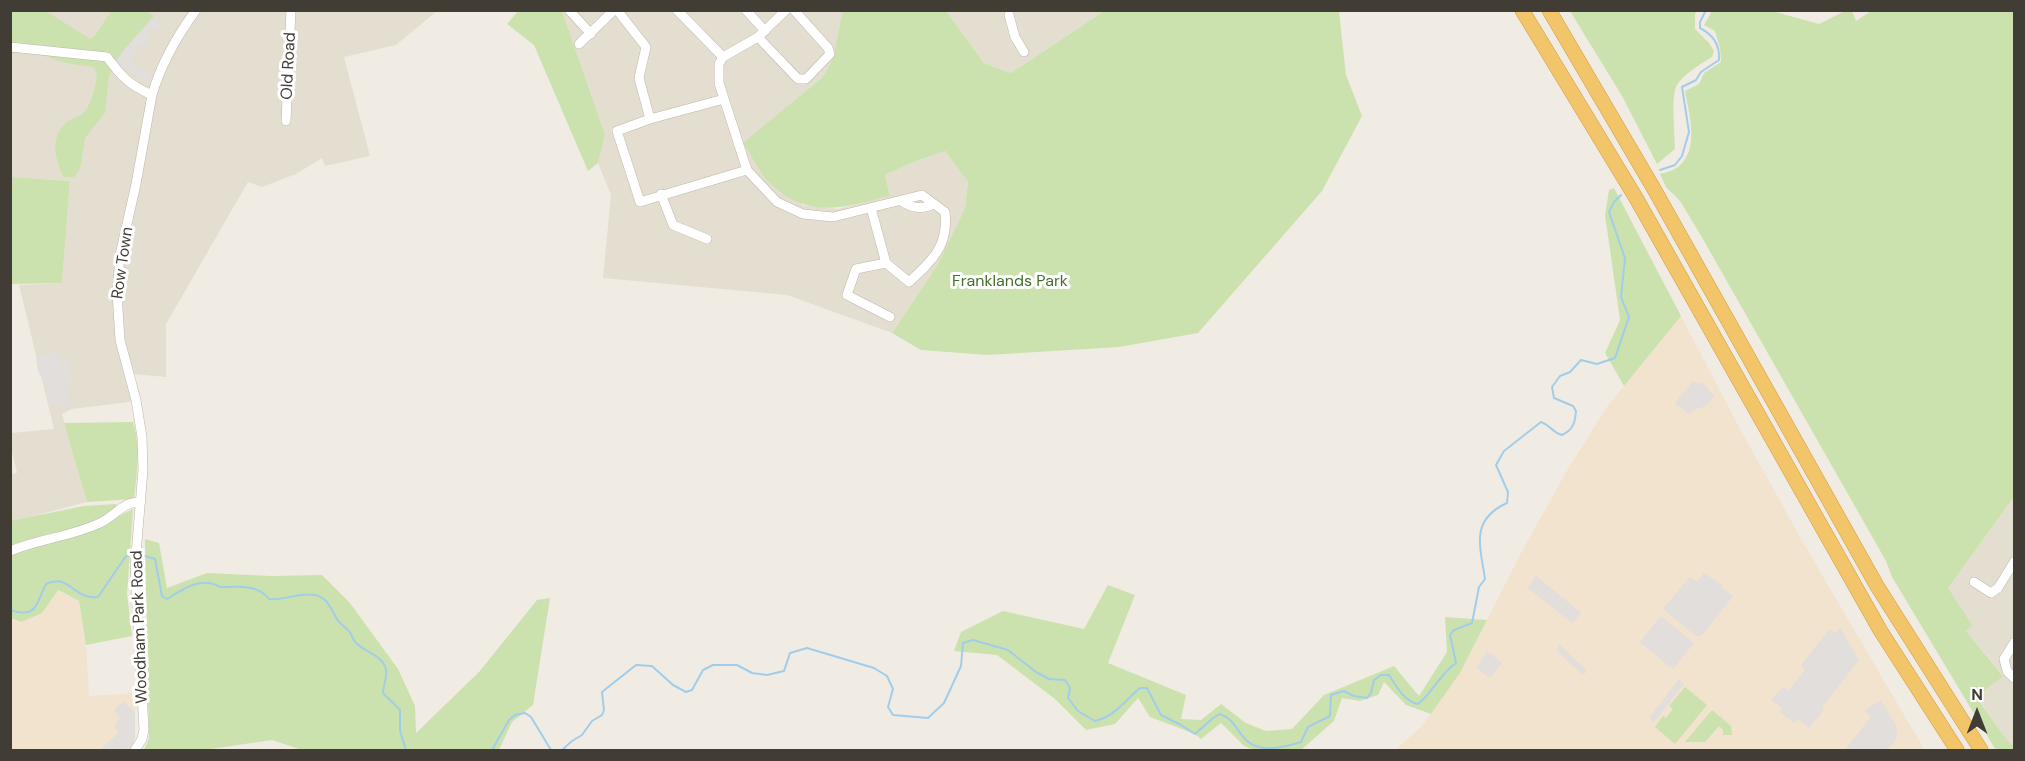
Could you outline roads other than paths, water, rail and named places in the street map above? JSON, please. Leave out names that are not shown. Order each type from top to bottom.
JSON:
[{"type":"highway","points":[[1522,10],[1627,182],[1880,630],[1957,750]]},
{"type":"highway","points":[[1549,10],[1654,189],[1877,586],[1981,750]]},
{"type":"street","name":"Row Town","points":[[141,502],[142,437],[136,400],[120,340],[117,281],[152,95],[159,71],[196,10]]},
{"type":"street","name":"Old Road","points":[[286,121],[291,10]]},
{"type":"street","points":[[569,10],[591,34]]},
{"type":"street","points":[[579,44],[615,10],[646,47],[639,78],[650,119]]},
{"type":"street","points":[[677,10],[723,57]]},
{"type":"street","points":[[746,10],[798,79],[806,79],[830,54],[828,48],[794,10]]},
{"type":"street","points":[[786,10],[762,34],[723,57],[718,64],[719,83],[747,170],[777,202],[803,214],[833,217],[922,195],[945,212],[947,230],[936,257],[909,282],[886,263],[871,208]]},
{"type":"street","points":[[1010,12],[1016,37],[1024,52]]},
{"type":"street","points":[[10,47],[107,57],[117,73],[126,81],[152,95]]},
{"type":"street","points":[[724,99],[650,119],[617,131],[640,202],[747,170]]},
{"type":"street","points":[[661,194],[673,225],[707,239]]},
{"type":"street","points":[[886,263],[856,269],[847,295],[890,317]]},
{"type":"street","points":[[10,551],[87,529],[104,521],[124,505],[141,502]]},
{"type":"street","name":"Woodham Park Road","points":[[135,750],[142,739],[144,718],[135,566],[141,502]]},
{"type":"street","points":[[1974,582],[1991,593],[1998,588],[2014,563]]},
{"type":"street","points":[[2014,643],[2004,659],[2007,671],[2014,678]]},
{"type":"waterway","points":[[1660,170],[1675,165],[1682,156],[1689,132],[1682,87],[1696,80],[1701,72],[1719,60],[1715,41],[1700,28],[1700,22],[1706,10]]},
{"type":"waterway","points":[[562,750],[582,735],[592,721],[602,715],[604,710],[602,692],[636,665],[652,666],[673,685],[686,692],[692,690],[703,670],[713,665],[737,665],[752,673],[767,675],[784,671],[790,653],[807,648],[874,668],[887,676],[893,689],[888,707],[893,715],[928,718],[944,703],[961,666],[963,643],[973,640],[1008,650],[1049,679],[1065,680],[1070,688],[1068,698],[1078,711],[1095,721],[1109,716],[1140,688],[1147,688],[1161,715],[1195,734],[1220,714],[1232,722],[1246,740],[1258,747],[1280,747],[1301,742],[1308,727],[1330,716],[1331,695],[1344,691],[1354,696],[1367,698],[1371,693],[1374,680],[1381,675],[1389,675],[1405,697],[1418,704],[1445,672],[1456,663],[1450,635],[1454,630],[1472,623],[1479,587],[1485,579],[1480,544],[1482,526],[1487,517],[1507,503],[1508,492],[1496,465],[1504,451],[1541,422],[1562,435],[1571,428],[1576,411],[1573,406],[1554,398],[1552,387],[1560,376],[1570,372],[1581,360],[1597,364],[1615,358],[1629,317],[1621,297],[1625,258],[1609,212],[1621,195]]},
{"type":"waterway","points":[[139,554],[155,559],[162,596],[167,599],[199,583],[253,589],[269,599],[309,594],[324,599],[356,643],[385,666],[383,693],[400,710],[400,731],[406,750]]},
{"type":"waterway","points":[[10,610],[20,612],[32,610],[36,607],[46,584],[54,582],[66,584],[83,595],[98,597],[126,556],[134,555]]},
{"type":"waterway","points":[[492,750],[509,720],[515,715],[525,713],[531,717],[551,750]]},
{"type":"park label","name":"Franklands Park","points":[[1010,282]]}]
